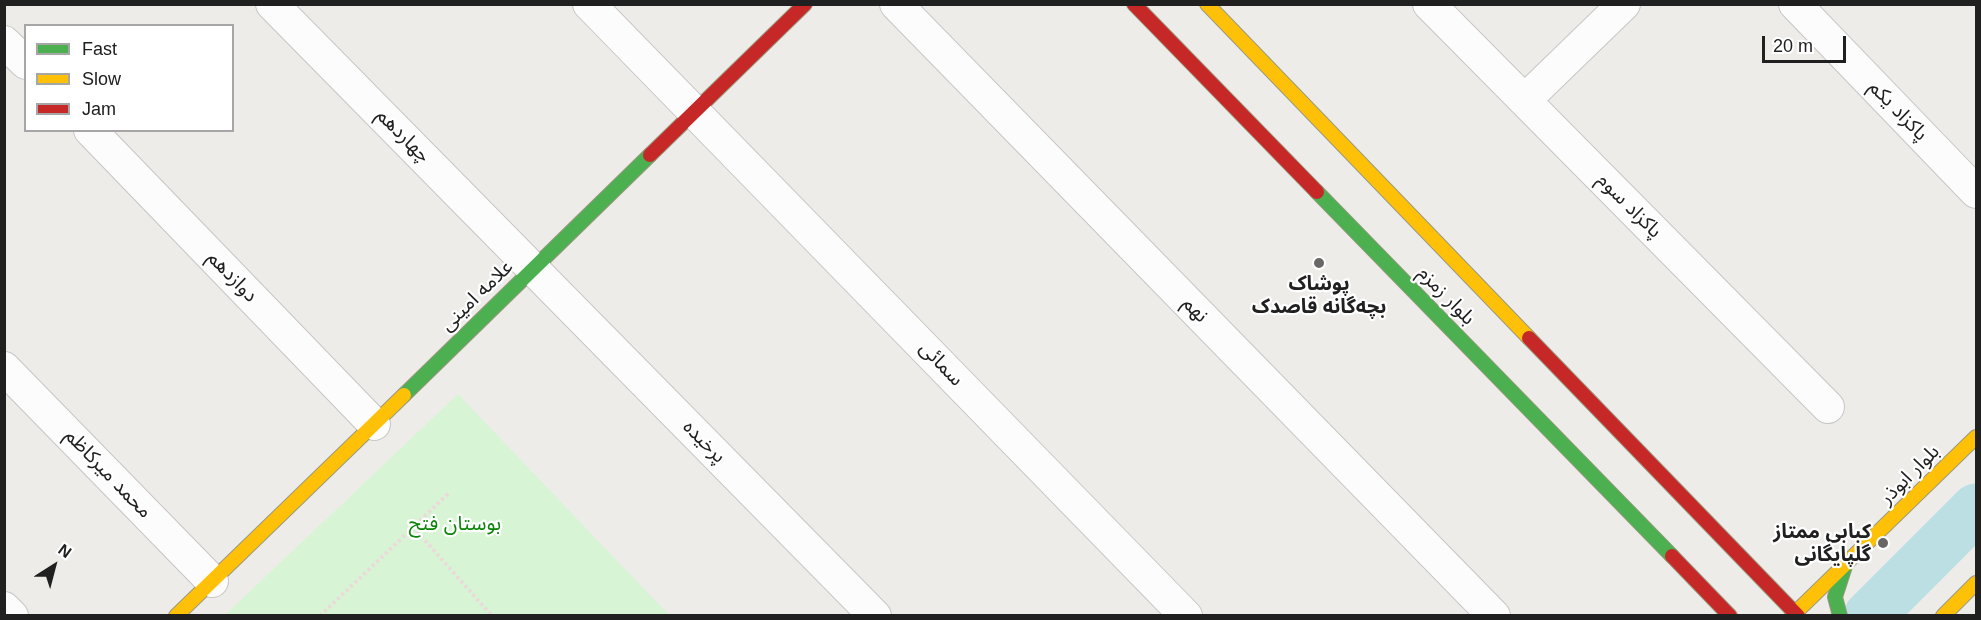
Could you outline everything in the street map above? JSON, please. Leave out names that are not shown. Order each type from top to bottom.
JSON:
[{"type":"main road","name":"علامه امینی","points":[[176,615],[805,4]]},
{"type":"main road","name":"بلوار زمزم","points":[[1134,4],[1730,615]]},
{"type":"main road","name":"بلوار زمزم","points":[[1207,4],[1795,614]]},
{"type":"main road","name":"بلوار ابوذر","points":[[1795,614],[1977,437]]},
{"type":"main road","points":[[1840,615],[1835,597],[1845,566]]},
{"type":"main road","points":[[1943,615],[1977,583]]},
{"type":"main road","points":[[1971,608],[1977,593]]},
{"type":"street","name":"چهاردهم","points":[[272,4],[534,268]]},
{"type":"street","name":"سمائی","points":[[589,4],[1186,615]]},
{"type":"street","name":"نهم","points":[[896,4],[1494,615]]},
{"type":"street","name":"پاکزاد سوم","points":[[1429,4],[1828,407]]},
{"type":"street","points":[[1525,100],[1624,4]]},
{"type":"street","name":"پاکزاد یکم","points":[[1795,4],[1977,192]]},
{"type":"street","points":[[4,42],[24,61]]},
{"type":"street","name":"دوازدهم","points":[[92,132],[374,424]]},
{"type":"street","name":"پرخیده","points":[[534,268],[875,615]]},
{"type":"street","name":"محمد میرکاظم","points":[[4,368],[212,581]]},
{"type":"street","points":[[4,608],[12,615]]},
{"type":"path","points":[[320,615],[449,493]]},
{"type":"path","points":[[413,528],[492,615]]},
{"type":"green space","name":"بوستان فتح","points":[[458,394],[669,615],[225,615]]},
{"type":"waterway","points":[[1869,616],[1976,509]]},
{"type":"traffic: fast","points":[[404,395],[650,155]]},
{"type":"traffic: fast","points":[[1317,192],[1672,556]]},
{"type":"traffic: fast","points":[[1840,616],[1835,597],[1845,566]]},
{"type":"traffic: slow","points":[[1207,4],[1529,338]]},
{"type":"traffic: slow","points":[[176,616],[404,395]]},
{"type":"traffic: slow","points":[[1792,616],[1976,437]]},
{"type":"traffic: slow","points":[[1943,616],[1976,583]]},
{"type":"traffic: jam","points":[[650,155],[805,4]]},
{"type":"traffic: jam","points":[[1134,4],[1317,192]]},
{"type":"traffic: jam","points":[[1529,338],[1798,616]]},
{"type":"traffic: jam","points":[[1672,556],[1730,616]]},
{"type":"place","name":"پوشاک بچه‌گانه قاصدک","points":[[1319,263]]},
{"type":"place","name":"کبابی ممتاز گلپایگانی","points":[[1883,543]]}]
